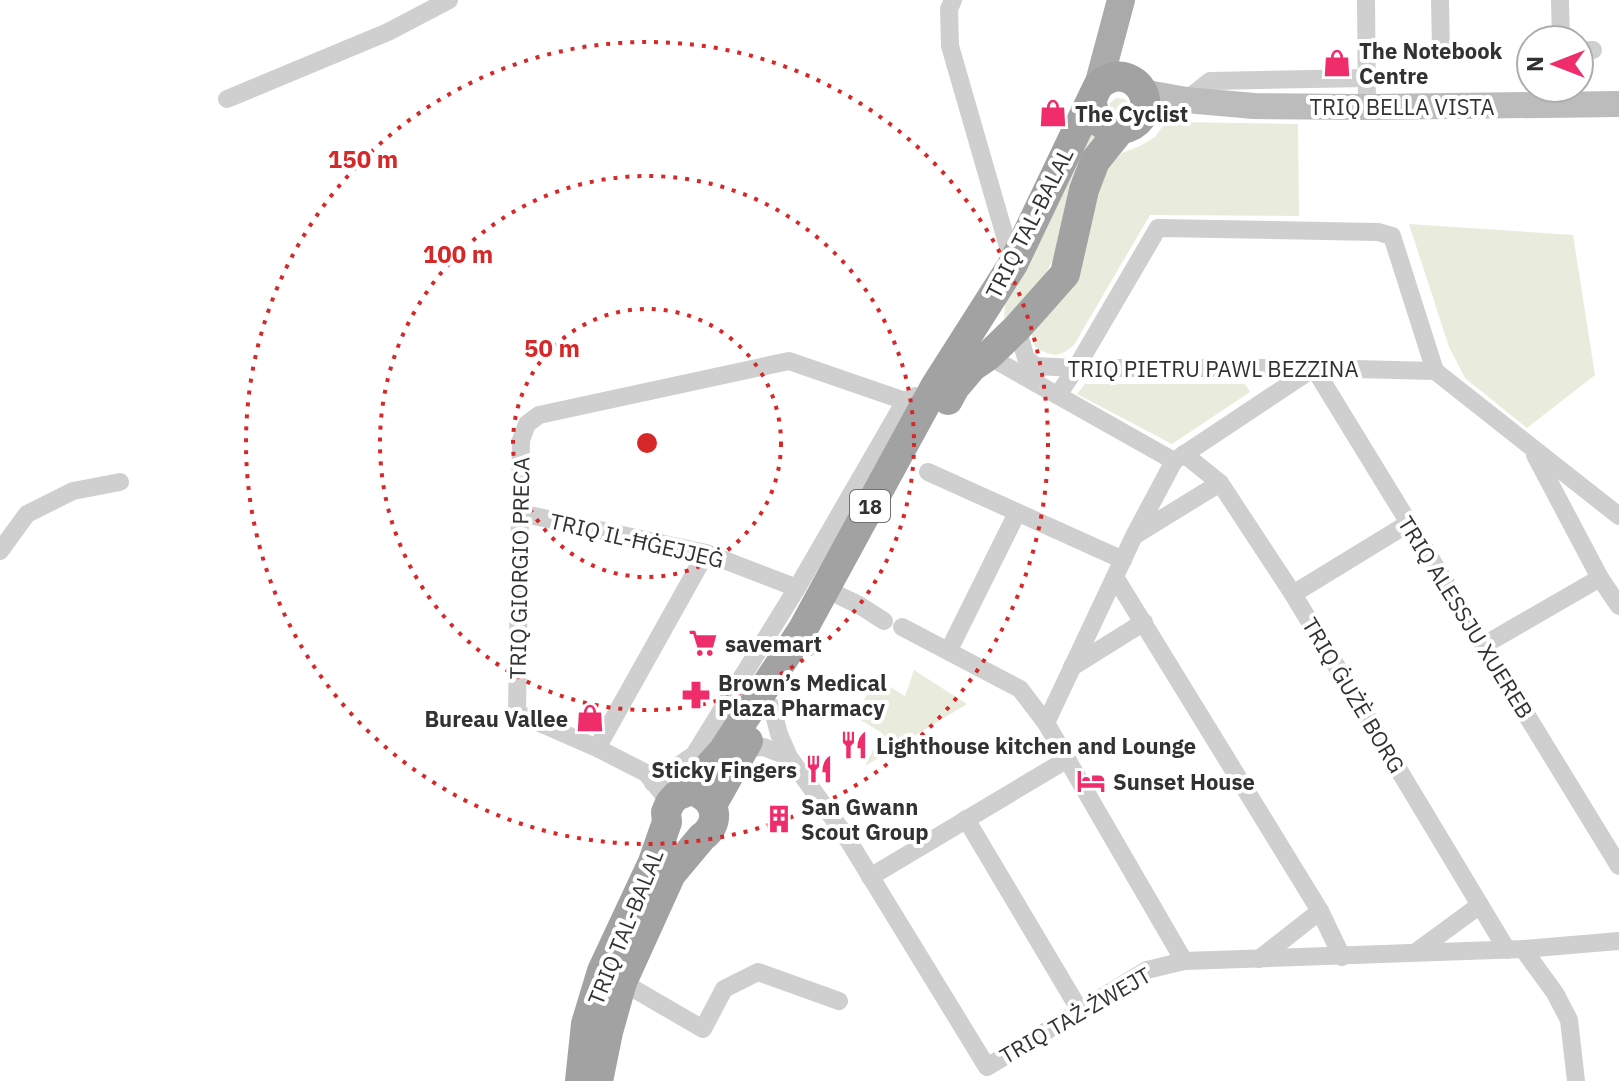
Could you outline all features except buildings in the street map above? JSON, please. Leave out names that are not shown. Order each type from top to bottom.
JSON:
[{"type":"highway","points":[[1117,76],[1129,79],[1135,105],[1107,128],[1093,111],[1095,93],[1110,78],[1117,76]]},
{"type":"highway","name":"TRIQ TAL-BALAL","points":[[580,1081],[586,1024],[602,971],[683,792],[723,751],[803,629],[913,407],[936,385],[1013,264],[1095,93]]},
{"type":"highway","name":"TRIQ TAL-BALAL","points":[[598,1081],[622,982],[671,874],[702,837],[694,840],[678,837],[671,830],[683,792],[744,748],[825,624],[955,387],[972,367],[1017,328],[1065,274],[1084,190],[1095,161],[1135,105]]},
{"type":"main road","name":"18","points":[[1095,93],[1122,0]]},
{"type":"main road","name":"18","points":[[1122,0],[1123,62],[1135,105]]},
{"type":"main road","name":"TRIQ BELLA VISTA","points":[[1135,105],[1186,100],[1254,106],[1619,104]]},
{"type":"street","points":[[227,99],[388,32],[449,0]]},
{"type":"street","points":[[953,0],[949,9],[950,46],[1013,264]]},
{"type":"street","points":[[1366,0],[1367,107]]},
{"type":"street","points":[[1440,0],[1441,50]]},
{"type":"street","points":[[1560,0],[1561,24]]},
{"type":"street","name":"TRIQ BELLA VISTA","points":[[1186,100],[1210,81],[1366,78]]},
{"type":"street","points":[[1058,395],[1158,228],[1378,232],[1392,236],[1435,371],[1619,516]]},
{"type":"street","name":"TRIQ PIETRU PAWL BEZZINA","points":[[1017,328],[1026,358],[1035,366],[1435,371]]},
{"type":"street","name":"TRIQ ĠUŻÈ BORG","points":[[988,356],[1220,483],[1293,594],[1480,905],[1515,950],[1555,993],[1569,1020],[1576,1081]]},
{"type":"street","name":"TRIQ GIORGIO PRECA","points":[[597,748],[517,713],[521,440],[527,424],[539,415],[789,361],[913,407]]},
{"type":"street","points":[[1046,723],[1134,536],[1179,458],[1314,368]]},
{"type":"street","name":"TRIQ ALESSJU XUEREB","points":[[1314,368],[1619,866]]},
{"type":"street","name":"TRIQ TAL-BALAL","points":[[683,792],[797,588],[913,407]]},
{"type":"street","points":[[1531,448],[1600,578],[1619,606]]},
{"type":"street","points":[[928,472],[1017,513],[1119,568],[1144,622],[1320,911],[1342,957]]},
{"type":"street","points":[[0,551],[27,514],[73,491],[120,482]]},
{"type":"street","points":[[1134,536],[1220,483]]},
{"type":"street","name":"TRIQ IL-ĦĠEJJEĠ","points":[[520,513],[706,553],[797,588]]},
{"type":"street","points":[[949,650],[1017,513]]},
{"type":"street","points":[[1293,594],[1409,523]]},
{"type":"street","points":[[683,792],[597,748],[706,553]]},
{"type":"street","points":[[1484,645],[1600,578]]},
{"type":"street","points":[[840,596],[1020,689],[1046,723],[1184,961]]},
{"type":"street","points":[[1072,667],[1144,622]]},
{"type":"street","points":[[772,707],[789,757],[845,835],[870,877],[1066,760]]},
{"type":"street","points":[[744,748],[764,747],[789,757]]},
{"type":"street","points":[[966,819],[1079,1009]]},
{"type":"street","name":"TRIQ TAŻ-ŻWEJT","points":[[870,877],[987,1067],[1147,970],[1184,961],[1515,950],[1619,941]]},
{"type":"street","points":[[1416,952],[1480,905]]},
{"type":"street","points":[[1259,959],[1320,911]]},
{"type":"street","points":[[622,982],[703,1029],[724,989],[758,972],[839,1001]]},
{"type":"shaded area","points":[[1116,98],[1125,99],[1131,106],[1123,122],[1108,109]]},
{"type":"shaded area","points":[[1173,122],[1298,124],[1299,216],[1150,215],[1074,345],[1055,355],[1035,347],[1031,332],[1086,229],[1105,168],[1122,153],[1155,137],[1162,127]]},
{"type":"shaded area","points":[[1090,125],[1104,135],[1053,260],[1036,291],[1004,324],[1005,302]]},
{"type":"shaded area","points":[[1409,224],[1573,235],[1595,375],[1527,428],[1465,378],[1449,347]]},
{"type":"shaded area","points":[[1085,384],[1245,384],[1250,392],[1172,444],[1077,394]]},
{"type":"shaded area","points":[[914,670],[967,704],[865,766],[882,733],[854,716],[877,679],[905,696]]},
{"type":"place","name":"The Notebook Centre","points":[[1337,63]]},
{"type":"place","name":"The Cyclist","points":[[1053,113]]},
{"type":"place","name":"savemart","points":[[703,643]]},
{"type":"place","name":"Brown’s Medical Plaza Pharmacy","points":[[696,695]]},
{"type":"place","name":"Bureau Vallee","points":[[590,718]]},
{"type":"place","name":"Lighthouse kitchen and Lounge","points":[[854,745]]},
{"type":"place","name":"Sticky Fingers","points":[[819,769]]},
{"type":"place","name":"Sunset House","points":[[1091,781]]},
{"type":"place","name":"San Gwann Scout Group","points":[[779,819]]}]
